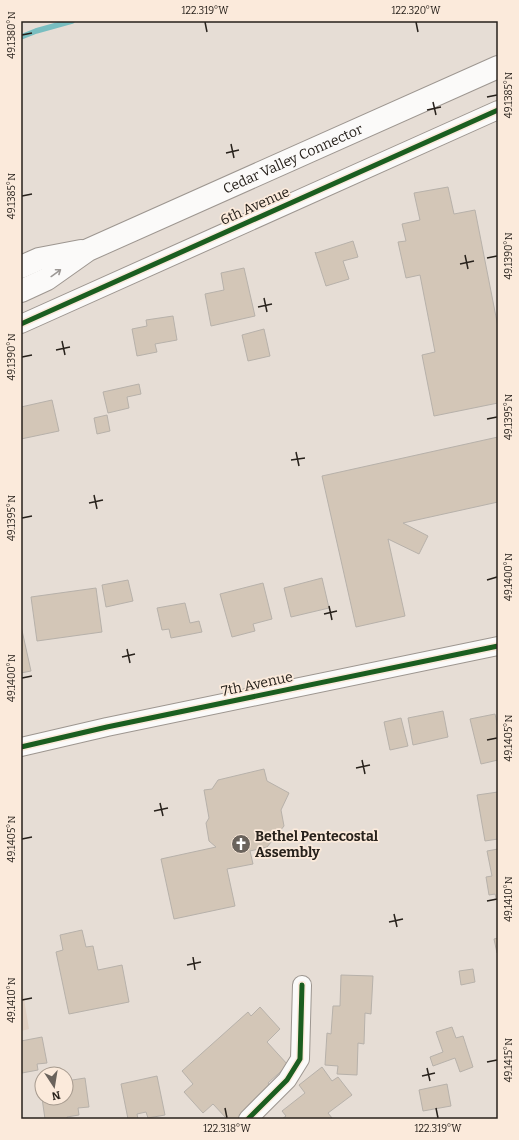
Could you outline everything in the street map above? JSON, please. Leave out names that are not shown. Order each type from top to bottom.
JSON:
[{"type":"main road","name":"Cedar Valley Connector","points":[[21,291],[47,279],[88,250],[498,67]]},
{"type":"main road","name":"Cedar Valley Connector","points":[[21,267],[39,259],[88,250]]},
{"type":"street","name":"6th Avenue","points":[[21,324],[498,110]]},
{"type":"street","name":"7th Avenue","points":[[21,747],[498,646]]},
{"type":"street","points":[[248,1119],[287,1080],[300,1059],[302,985]]},
{"type":"shaded area","points":[[21,981],[29,1029],[21,1031]]},
{"type":"building","points":[[448,187],[454,214],[475,210],[498,327],[498,403],[434,416],[422,355],[435,352],[420,275],[406,278],[398,242],[406,241],[402,224],[420,220],[414,193]]},
{"type":"building","points":[[353,241],[358,257],[343,261],[349,279],[326,286],[315,252],[316,253]]},
{"type":"building","points":[[244,268],[255,316],[211,326],[205,294],[224,290],[221,273]]},
{"type":"building","points":[[173,316],[177,340],[155,344],[157,352],[137,356],[132,329],[147,326],[146,320]]},
{"type":"building","points":[[264,329],[270,356],[248,361],[242,335]]},
{"type":"building","points":[[139,384],[141,394],[127,397],[129,408],[108,413],[103,392]]},
{"type":"building","points":[[52,400],[59,431],[21,439],[21,407]]},
{"type":"building","points":[[107,415],[110,431],[97,434],[94,418]]},
{"type":"building","points":[[498,437],[498,502],[403,523],[428,536],[419,554],[388,539],[405,616],[356,627],[322,476]]},
{"type":"building","points":[[322,578],[329,608],[291,617],[284,588]]},
{"type":"building","points":[[128,580],[133,601],[106,607],[102,585]]},
{"type":"building","points":[[263,583],[272,619],[253,624],[255,631],[232,637],[220,594]]},
{"type":"building","points":[[96,588],[102,632],[37,641],[31,597]]},
{"type":"building","points":[[185,603],[190,623],[199,621],[202,632],[171,638],[169,629],[162,630],[157,608]]},
{"type":"building","points":[[21,626],[31,671],[21,673]]},
{"type":"building","points":[[443,711],[448,737],[413,745],[408,718]]},
{"type":"building","points":[[495,714],[498,727],[498,760],[481,764],[470,719]]},
{"type":"building","points":[[401,718],[408,746],[390,750],[384,722]]},
{"type":"building","name":"Bethel Pentecostal Assembly","points":[[264,769],[267,781],[289,793],[281,810],[284,826],[267,847],[250,851],[253,864],[227,869],[235,906],[174,919],[161,859],[216,847],[209,841],[206,823],[209,818],[204,790],[212,789],[218,780]]},
{"type":"building","points":[[498,792],[498,839],[485,841],[477,795]]},
{"type":"building","points":[[498,849],[498,898],[496,898],[495,894],[489,895],[486,877],[492,876],[487,851]]},
{"type":"building","points":[[82,930],[86,947],[93,946],[98,970],[122,965],[129,1002],[69,1014],[56,952],[63,950],[60,935]]},
{"type":"building","points":[[498,938],[498,953],[497,953],[494,939]]},
{"type":"building","points":[[473,969],[475,982],[461,985],[459,971]]},
{"type":"building","points":[[341,975],[373,976],[371,1014],[365,1013],[364,1044],[358,1043],[357,1075],[337,1074],[338,1066],[325,1065],[327,1033],[331,1034],[333,1006],[340,1006]]},
{"type":"building","points":[[260,1007],[280,1029],[267,1042],[288,1065],[268,1083],[270,1086],[246,1108],[249,1110],[239,1119],[227,1119],[213,1104],[203,1113],[184,1092],[193,1084],[182,1071],[248,1012],[251,1016]]},
{"type":"building","points":[[452,1027],[456,1038],[463,1036],[473,1067],[460,1072],[455,1058],[433,1066],[430,1057],[443,1052],[436,1032]]},
{"type":"building","points":[[42,1037],[47,1063],[37,1064],[37,1066],[34,1066],[34,1071],[22,1073],[21,1041]]},
{"type":"building","points":[[322,1067],[332,1081],[338,1077],[352,1095],[328,1113],[332,1118],[331,1119],[282,1119],[286,1116],[282,1111],[305,1093],[299,1085]]},
{"type":"building","points":[[157,1076],[165,1115],[148,1118],[146,1112],[137,1114],[138,1119],[128,1119],[121,1084]]},
{"type":"building","points":[[85,1078],[89,1107],[78,1108],[79,1115],[67,1117],[67,1119],[45,1119],[43,1106],[74,1106],[74,1080]]},
{"type":"building","points":[[447,1084],[451,1106],[423,1111],[419,1090]]},
{"type":"waterway","points":[[21,37],[36,31],[72,21]]},
{"type":"cycle path","points":[[21,324],[498,110]]},
{"type":"cycle path","points":[[21,747],[107,727],[498,646]]},
{"type":"cycle path","points":[[248,1119],[287,1080],[300,1059],[302,985]]},
{"type":"place","name":"Bethel Pentecostal Assembly","points":[[241,844]]}]
